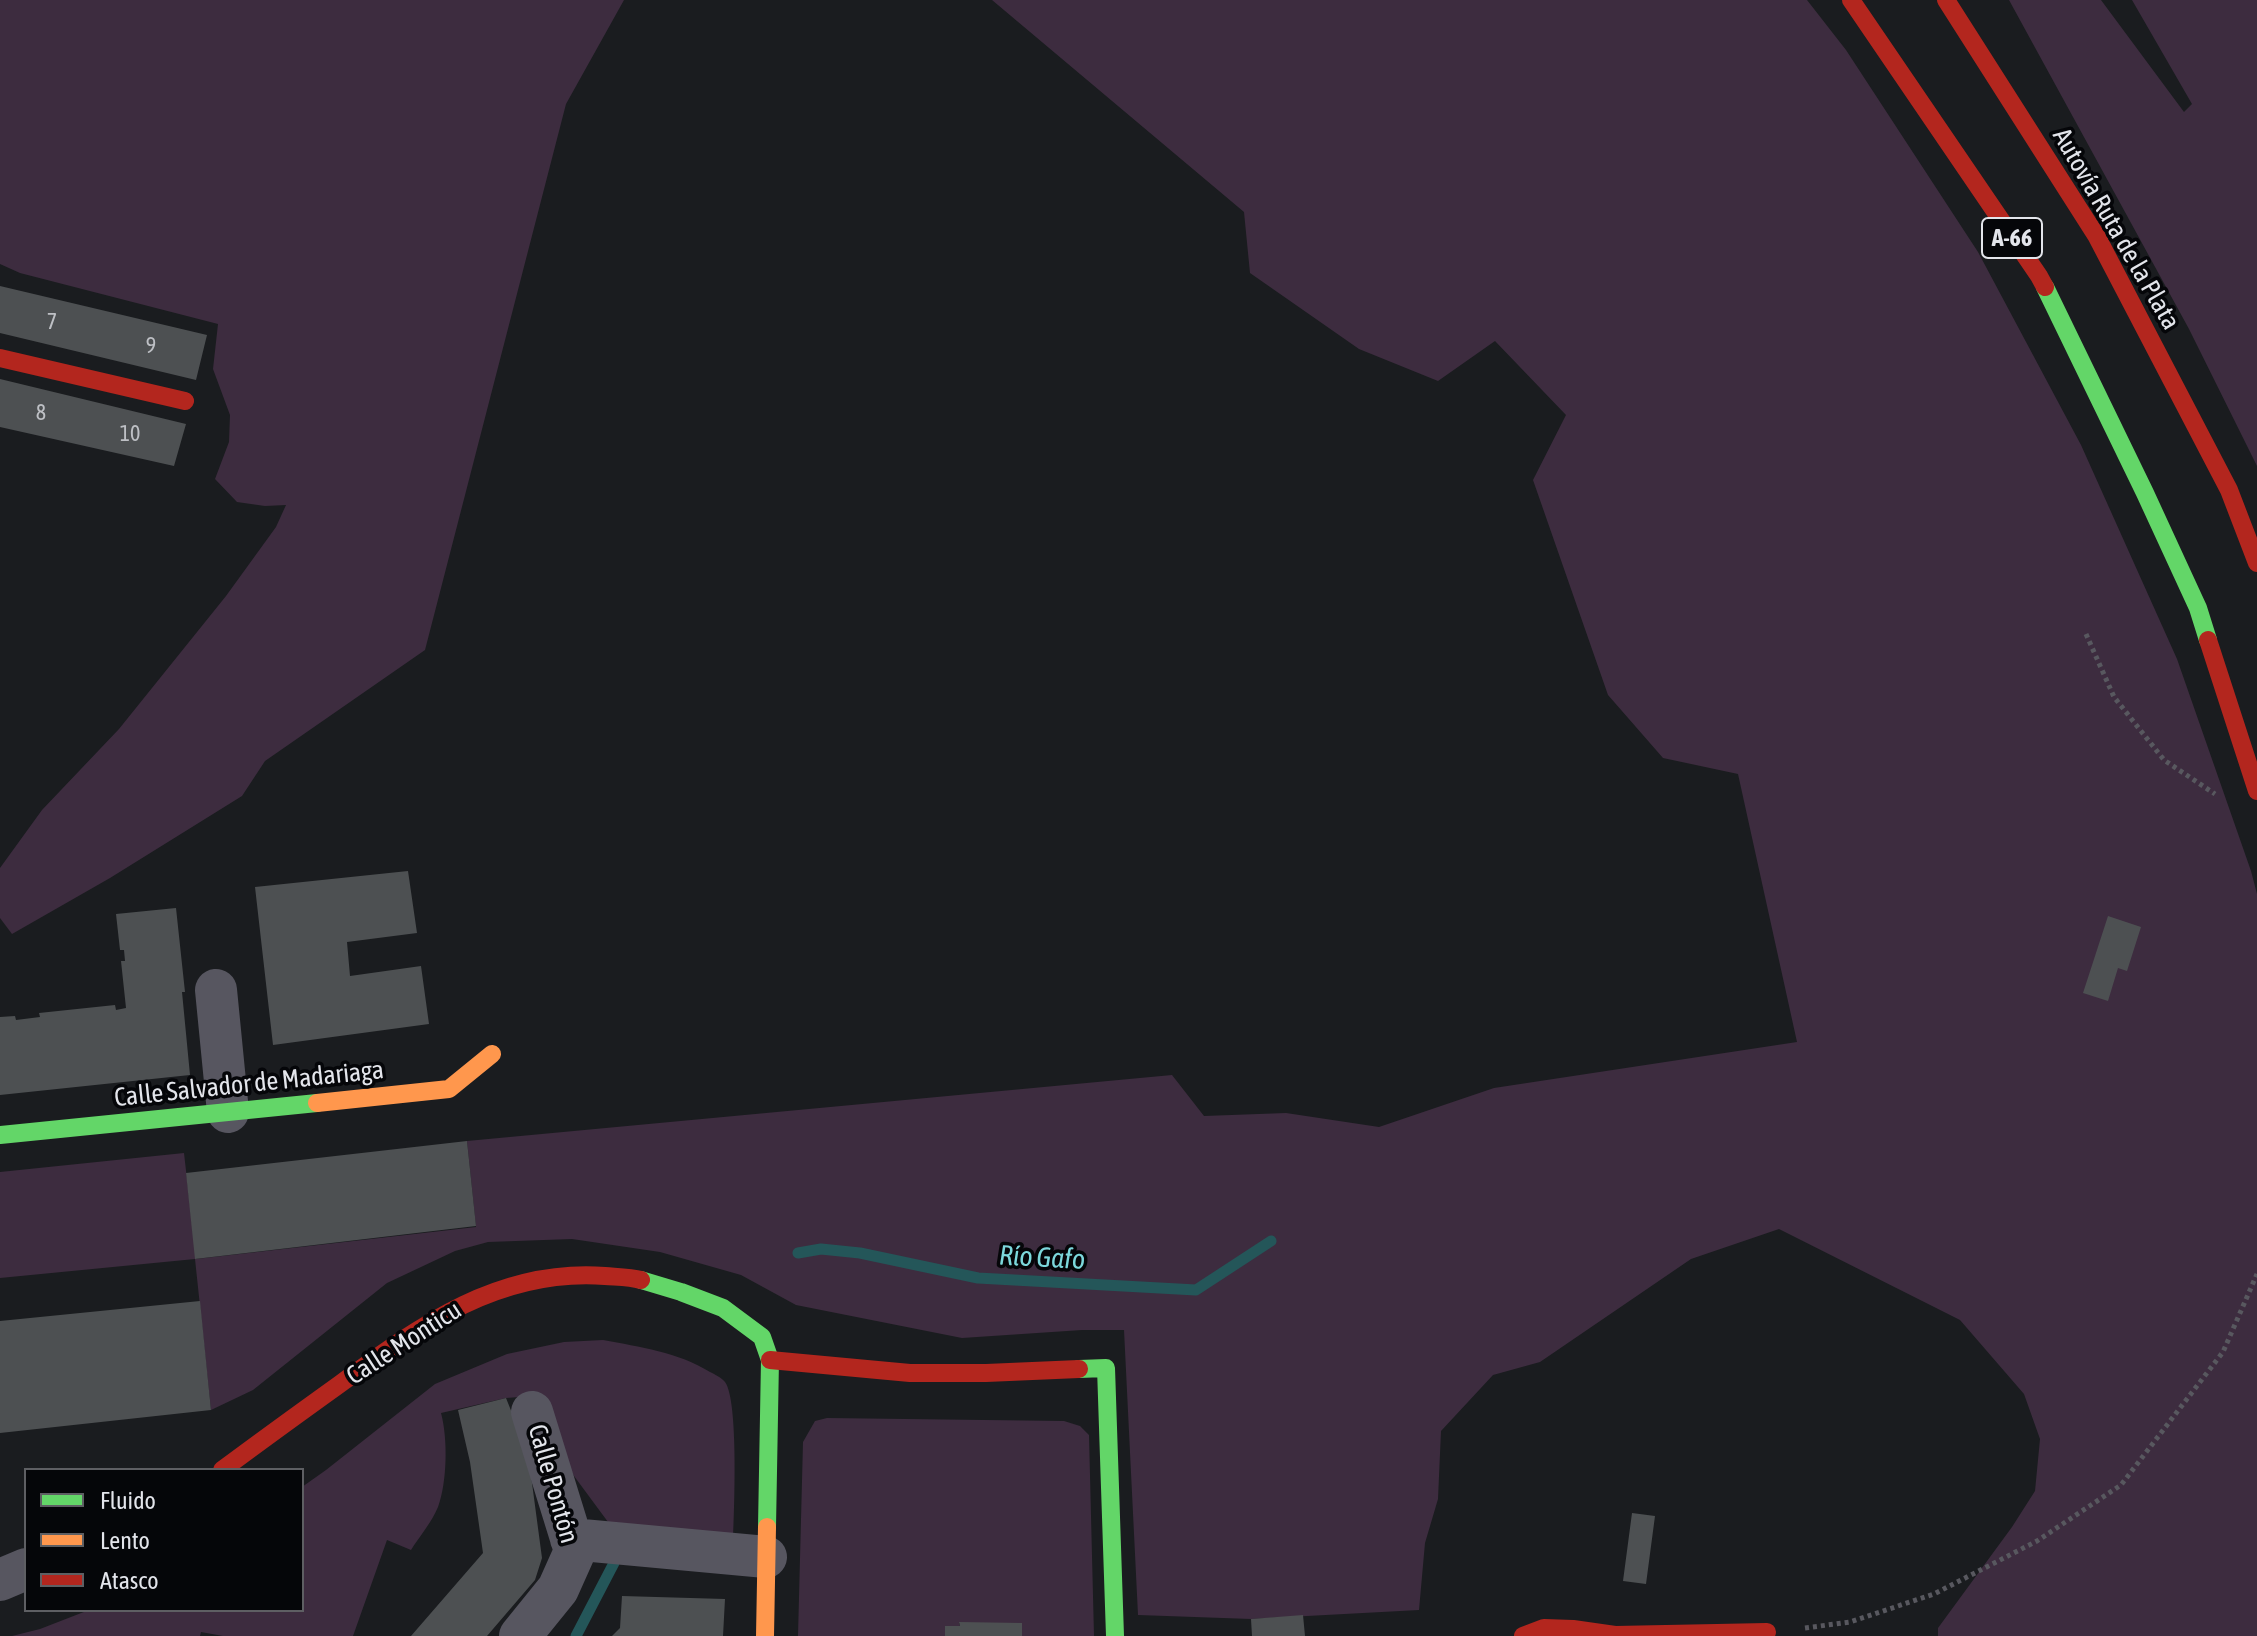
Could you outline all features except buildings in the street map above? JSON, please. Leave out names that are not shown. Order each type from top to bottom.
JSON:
[{"type":"main road","name":"A-66","points":[[1851,0],[2039,276],[2198,608],[2257,791]]},
{"type":"main road","name":"Autovía Ruta de la Plata","points":[[1946,0],[2097,237],[2229,490],[2257,563]]},
{"type":"main road","points":[[0,358],[185,401]]},
{"type":"main road","name":"Calle Salvador de Madariaga","points":[[0,1135],[449,1089],[492,1054]]},
{"type":"main road","name":"Calle Monticu","points":[[225,1468],[408,1335],[484,1294],[525,1282],[576,1274],[637,1279],[681,1292],[723,1308],[762,1337],[770,1360]]},
{"type":"main road","points":[[765,1636],[770,1360],[910,1373],[1106,1368],[1115,1636]]},
{"type":"main road","points":[[1523,1636],[1544,1628],[1615,1635],[1767,1632]]},
{"type":"street","points":[[216,990],[228,1112]]},
{"type":"street","name":"Calle Pontón","points":[[520,1636],[558,1589],[575,1551],[532,1412]]},
{"type":"street","points":[[571,1539],[766,1557]]},
{"type":"street","points":[[0,1580],[24,1570]]},
{"type":"path","points":[[2086,634],[2114,697],[2164,760],[2220,797]]},
{"type":"path","points":[[1767,1632],[1850,1622],[1934,1594],[2037,1541],[2121,1485],[2223,1352],[2257,1274]]},
{"type":"shaded area","points":[[0,0],[624,0],[566,104],[425,650],[265,761],[242,796],[110,878],[12,934],[0,918],[0,868],[42,810],[119,729],[226,596],[276,527],[286,505],[237,502],[215,479],[229,442],[230,415],[213,369],[218,324],[20,273],[0,264]]},
{"type":"shaded area","points":[[992,0],[1807,0],[1846,50],[1978,252],[2081,445],[2177,659],[2257,894],[2257,1636],[1938,1636],[1938,1628],[2035,1491],[2040,1439],[2024,1394],[1960,1320],[1779,1229],[1691,1259],[1540,1362],[1493,1375],[1441,1431],[1438,1499],[1425,1543],[1419,1610],[1251,1619],[1138,1615],[1124,1330],[962,1338],[796,1305],[741,1275],[660,1252],[572,1239],[488,1242],[455,1251],[387,1283],[253,1390],[211,1410],[195,1259],[0,1278],[0,1172],[184,1153],[196,1259],[476,1227],[467,1141],[1172,1075],[1204,1116],[1286,1113],[1379,1127],[1494,1088],[1797,1042],[1738,774],[1663,758],[1608,695],[1533,480],[1566,415],[1495,341],[1438,381],[1359,349],[1250,273],[1244,212]]},
{"type":"shaded area","points":[[2009,0],[2101,0],[2184,112],[2192,104],[2132,0],[2257,0],[2257,466],[2189,329]]},
{"type":"shaded area","points":[[603,1340],[645,1348],[698,1365],[725,1382],[734,1434],[733,1543],[608,1522],[574,1476],[533,1396],[506,1398],[441,1413],[446,1460],[438,1507],[411,1550],[387,1540],[353,1636],[223,1636],[201,1632],[200,1636],[12,1636],[84,1612],[304,1612],[304,1486],[435,1384],[507,1354],[564,1342]]},
{"type":"shaded area","points":[[827,1418],[1064,1421],[1080,1426],[1089,1435],[1094,1636],[1022,1636],[1022,1623],[959,1623],[960,1626],[945,1626],[945,1636],[798,1636],[803,1442],[815,1421]]},
{"type":"waterway","name":"Río Gafo","points":[[798,1253],[821,1249],[860,1253],[978,1278],[1196,1290],[1271,1241]]},
{"type":"waterway","name":"Río Gafo","points":[[576,1636],[614,1563]]},
{"type":"traffic: fast","points":[[2045,287],[2145,493],[2198,608],[2208,640]]},
{"type":"traffic: fast","points":[[0,1135],[317,1103]]},
{"type":"traffic: fast","points":[[641,1280],[723,1308],[762,1337],[770,1360],[767,1527]]},
{"type":"traffic: fast","points":[[1079,1369],[1106,1368],[1115,1636]]},
{"type":"traffic: slow","points":[[317,1103],[449,1089],[492,1054]]},
{"type":"traffic: slow","points":[[765,1636],[767,1527]]},
{"type":"traffic: jam","points":[[1851,0],[2045,287]]},
{"type":"traffic: jam","points":[[1946,0],[2097,237],[2229,490],[2257,563]]},
{"type":"traffic: jam","points":[[0,358],[185,401]]},
{"type":"traffic: jam","points":[[2208,640],[2257,791]]},
{"type":"traffic: jam","points":[[225,1468],[370,1362],[464,1305],[531,1281],[567,1276],[641,1280]]},
{"type":"traffic: jam","points":[[770,1360],[910,1373],[1079,1369]]},
{"type":"traffic: jam","points":[[1523,1636],[1544,1628],[1615,1635],[1767,1632]]}]
